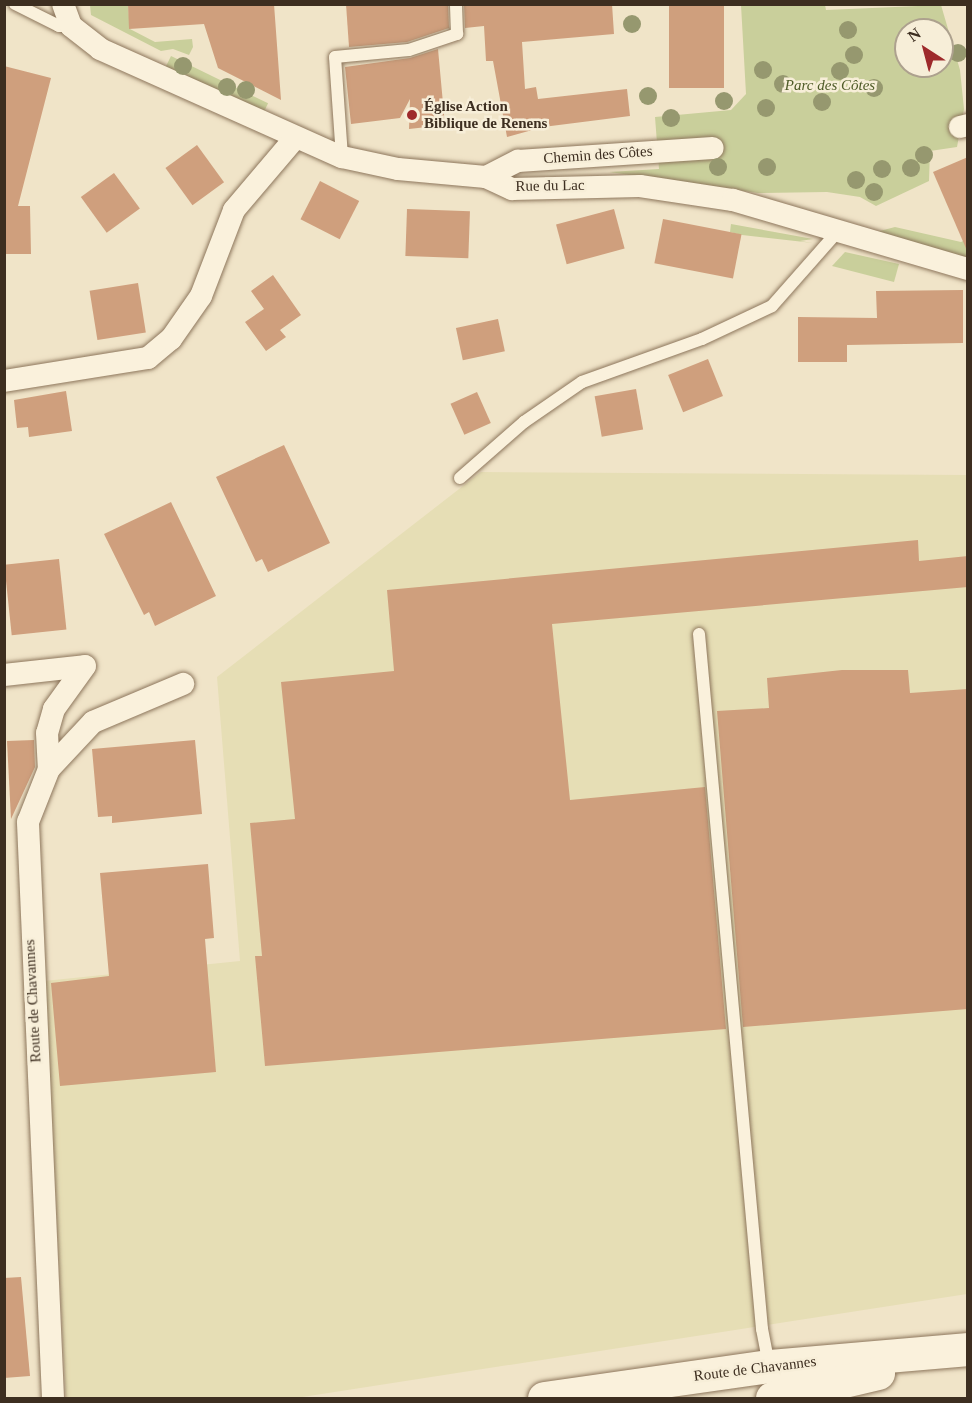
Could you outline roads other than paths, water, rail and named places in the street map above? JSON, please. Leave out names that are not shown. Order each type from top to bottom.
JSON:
[{"type":"main road","name":"Route de Chavannes","points":[[544,1398],[771,1385],[968,1350]]},
{"type":"street","points":[[63,4],[71,26]]},
{"type":"street","name":"Rue du Lac","points":[[71,26],[100,49],[295,138],[342,157],[398,169],[486,177],[512,189],[640,186],[733,200],[968,269]]},
{"type":"street","points":[[4,381],[148,358],[185,322],[204,288],[234,210],[295,138]]},
{"type":"street","name":"Chemin des Côtes","points":[[486,177],[518,161],[713,148]]},
{"type":"street","points":[[4,675],[85,666],[54,709],[47,733],[49,769]]},
{"type":"street","name":"Route de Chavannes","points":[[52,1398],[26,855],[28,822],[49,769],[93,722],[183,684]]},
{"type":"lane","points":[[15,4],[59,26],[71,26]]},
{"type":"lane","points":[[342,157],[335,57],[409,50],[457,34],[456,4]]},
{"type":"lane","points":[[460,478],[524,422],[582,382],[702,339],[772,306],[848,232]]},
{"type":"lane","points":[[699,634],[762,1329],[771,1385]]},
{"type":"place","name":"Église Action Biblique de Renens","points":[[412,115]]},
{"type":"park label","name":"Parc des Côtes","points":[[830,86]]}]
